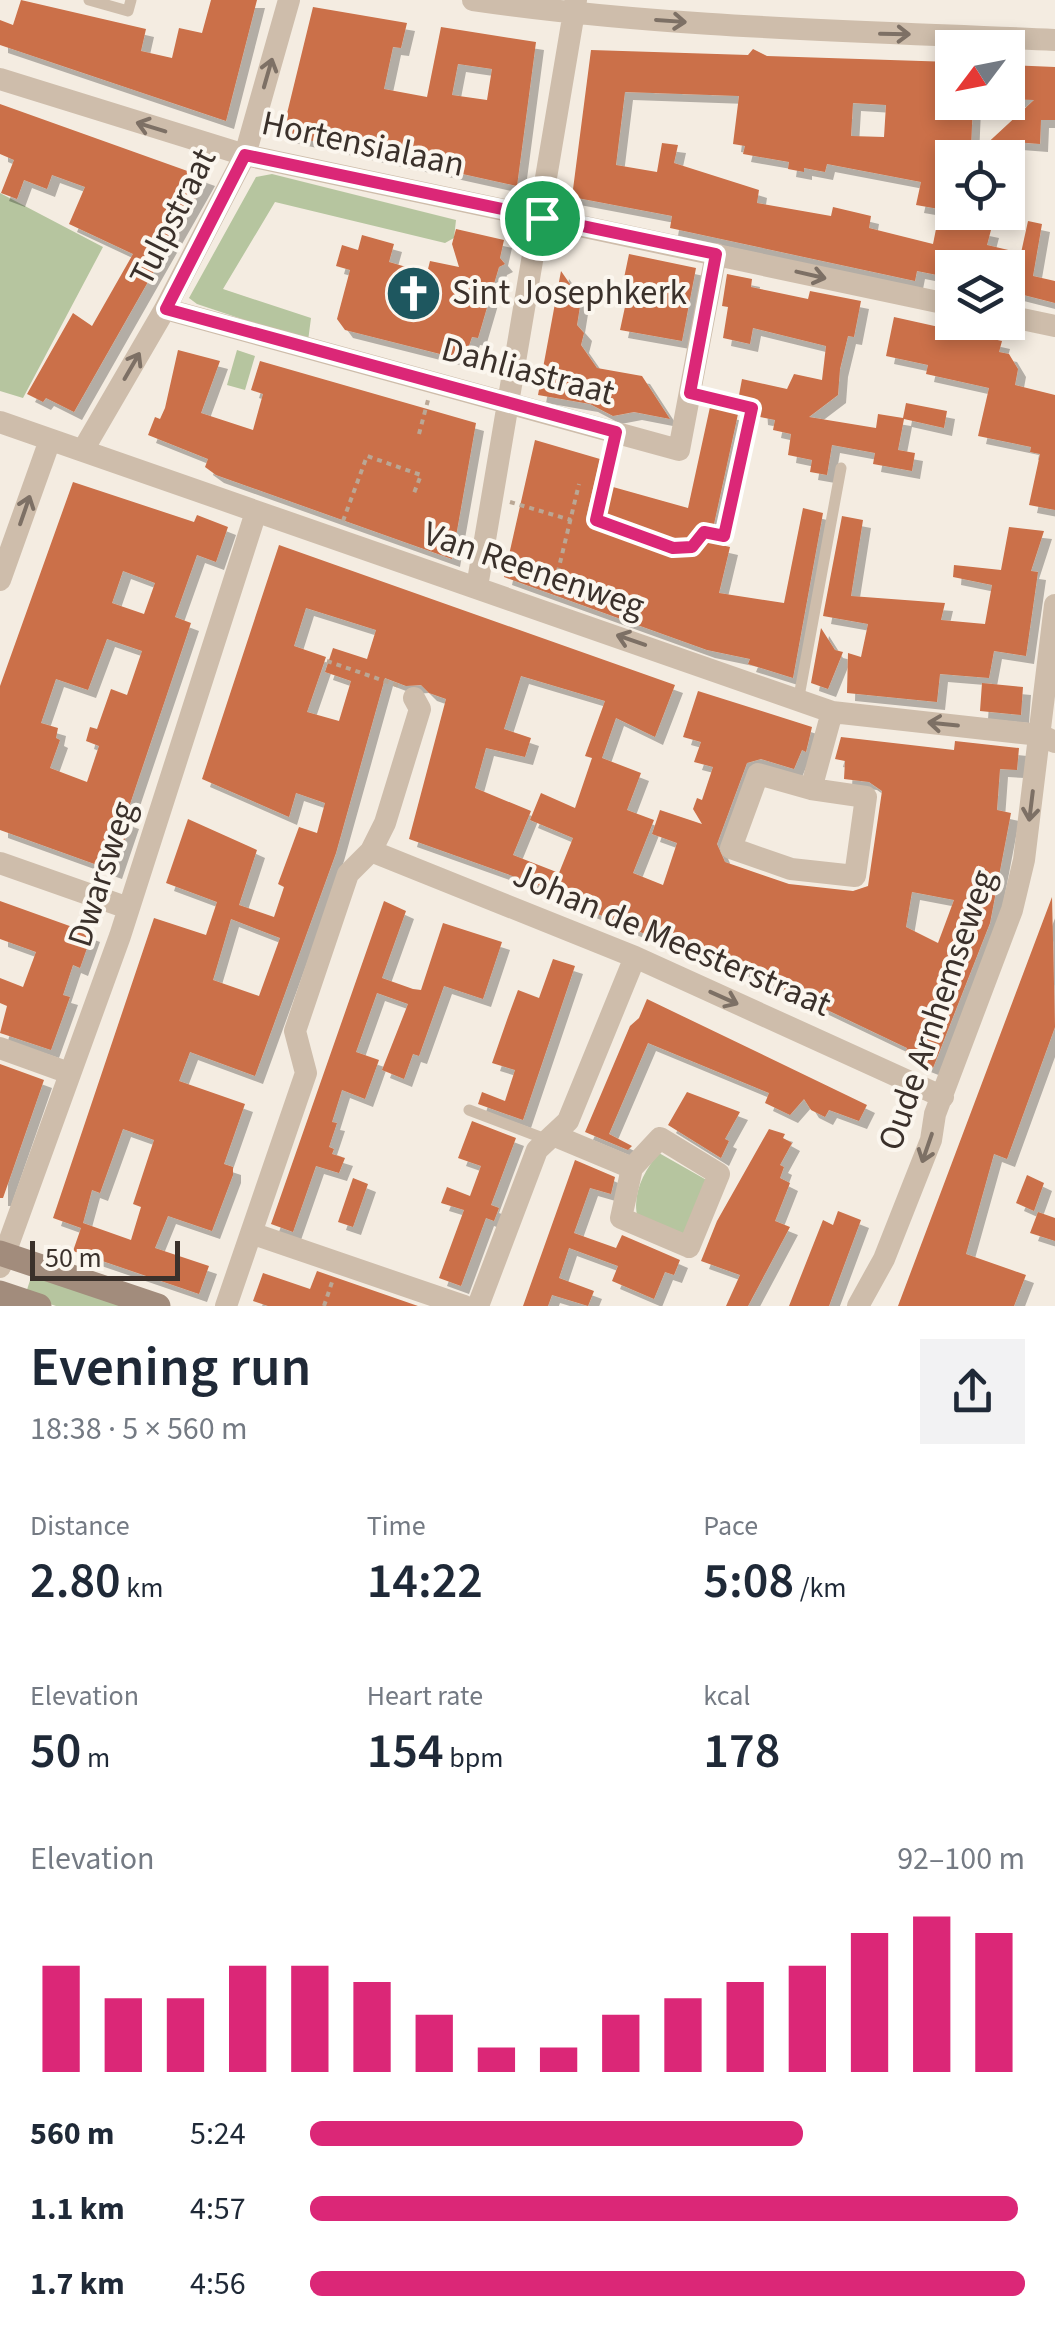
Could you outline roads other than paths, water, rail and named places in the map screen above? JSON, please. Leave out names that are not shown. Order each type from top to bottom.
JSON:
[{"type":"street","name":"Tulpstraat","points":[[83,450],[166,309],[245,155],[290,0]]},
{"type":"street","points":[[473,0],[816,32],[1055,40]]},
{"type":"street","points":[[477,588],[575,7]]},
{"type":"street","name":"Hortensialaan","points":[[0,79],[245,155],[935,301]]},
{"type":"street","name":"Dahliastraat","points":[[166,309],[680,450],[716,254]]},
{"type":"street","points":[[1025,320],[1055,326]]},
{"type":"street","name":"Van Reenenweg","points":[[0,422],[798,702],[832,712],[1047,738]]},
{"type":"street","points":[[0,580],[50,440]]},
{"type":"street","name":"Dwarsweg","points":[[2,1258],[128,908],[256,512]]},
{"type":"street","name":"Oude Arnhemseweg","points":[[858,1306],[884,1259],[931,1140],[942,1097],[1012,910],[1047,738],[1055,604]]},
{"type":"street","points":[[226,1306],[306,1073],[295,1030],[348,874],[371,851],[384,824],[420,709],[414,695]]},
{"type":"street","points":[[811,788],[832,712]]},
{"type":"street","points":[[758,774],[811,788],[866,797],[855,876],[790,869],[731,848],[758,774]]},
{"type":"street","name":"Johan de Meesterstraat","points":[[371,851],[635,957],[942,1097]]},
{"type":"street","points":[[0,863],[128,908]]},
{"type":"street","points":[[478,1306],[537,1150],[568,1121],[635,957]]},
{"type":"street","points":[[0,1048],[69,1073]]},
{"type":"street","points":[[550,1137],[632,1168]]},
{"type":"street","points":[[660,1138],[719,1174],[689,1247],[621,1218],[632,1168],[660,1138]]},
{"type":"street","points":[[252,1233],[464,1306]]},
{"type":"street","points":[[2,1258],[158,1306]]},
{"type":"street","points":[[0,1292],[39,1306]]},
{"type":"lane","points":[[89,0],[128,10],[131,0]]},
{"type":"lane","points":[[616,432],[596,520],[673,548],[692,547],[704,532],[724,536],[752,408],[690,393]]},
{"type":"lane","points":[[798,702],[841,468]]},
{"type":"lane","points":[[469,1110],[550,1137]]},
{"type":"place","name":"Sint Josephkerk","points":[[413,293]]}]
